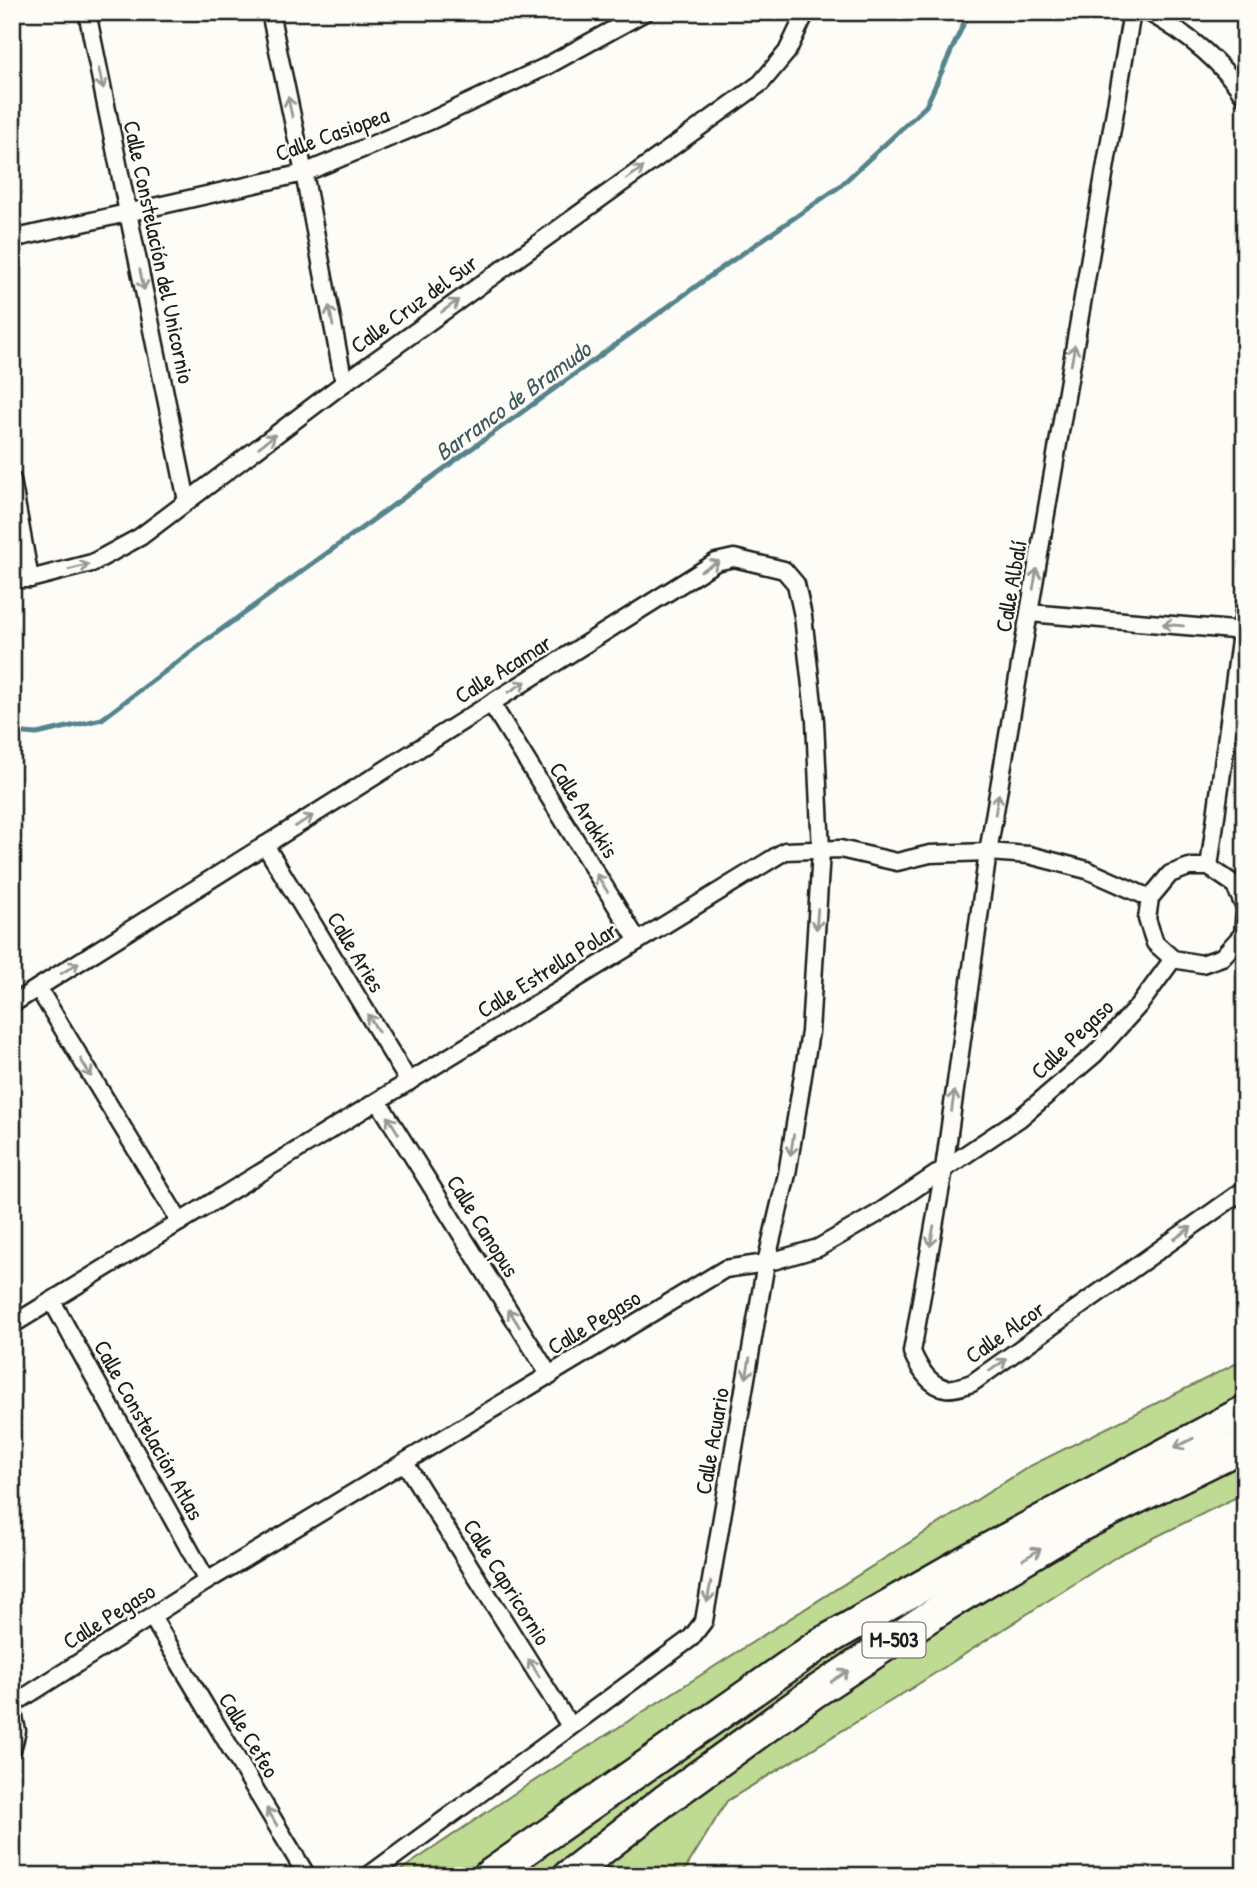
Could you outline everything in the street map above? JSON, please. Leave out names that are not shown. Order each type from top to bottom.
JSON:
[{"type":"highway","name":"M-503","points":[[488,1876],[820,1644],[969,1559],[1245,1411]]},
{"type":"highway","name":"M-503","points":[[568,1876],[664,1801],[812,1694],[947,1605],[1073,1530],[1245,1445]]},
{"type":"highway","name":"M-503","points":[[520,1876],[684,1748],[826,1651],[969,1559]]},
{"type":"highway","name":"M-503","points":[[588,1876],[812,1694]]},
{"type":"street","name":"Calle Constelación del Unicornio","points":[[87,12],[187,500]]},
{"type":"street","points":[[270,12],[344,383]]},
{"type":"street","name":"Calle Casiopea","points":[[12,239],[304,173],[432,120],[545,67],[645,12]]},
{"type":"street","name":"Calle Cruz del Sur","points":[[12,579],[30,579],[92,563],[140,537],[344,383],[761,83],[787,52],[806,12]]},
{"type":"street","name":"Calle Albalí","points":[[944,1169],[988,852],[1132,12]]},
{"type":"street","points":[[1148,12],[1199,46],[1232,78],[1245,97]]},
{"type":"street","points":[[12,480],[30,579]]},
{"type":"street","name":"Calle Acamar","points":[[12,1004],[716,562],[734,558],[784,570],[796,584],[803,616],[815,721],[821,851]]},
{"type":"street","points":[[1209,867],[1245,604]]},
{"type":"street","points":[[1029,613],[1243,631]]},
{"type":"street","name":"Calle Arakkis","points":[[491,703],[638,941]]},
{"type":"street","name":"Calle Aries","points":[[265,845],[408,1082]]},
{"type":"street","name":"Calle Estrella Polar","points":[[12,1325],[785,851],[841,849],[897,862],[930,854],[988,852],[1029,855],[1087,870],[1150,898]]},
{"type":"street","name":"Calle Acuario","points":[[368,1876],[691,1638],[704,1622],[766,1263],[788,1174],[810,1032],[821,851]]},
{"type":"street","points":[[1189,867],[1209,867],[1234,884],[1245,908],[1244,935],[1222,957],[1202,964],[1172,959],[1155,943],[1147,919],[1150,898],[1170,874],[1189,867]]},
{"type":"street","name":"Calle Pegaso","points":[[12,1707],[207,1581],[725,1269],[766,1263],[818,1248],[877,1214],[1020,1118],[1096,1054],[1140,1004],[1172,959]]},
{"type":"street","points":[[38,988],[180,1222]]},
{"type":"street","name":"Calle Canopus","points":[[378,1101],[550,1376]]},
{"type":"street","name":"Calle Alcor","points":[[944,1169],[912,1352],[918,1366],[934,1384],[947,1389],[972,1383],[1245,1189]]},
{"type":"street","name":"Calle Constelación Atlas","points":[[52,1301],[207,1581]]},
{"type":"street","name":"Calle Capricornio","points":[[405,1463],[570,1726]]},
{"type":"street","name":"Calle Cefeo","points":[[152,1617],[307,1876]]},
{"type":"street","points":[[12,1707],[17,1731],[12,1750]]},
{"type":"green space","points":[[1245,1359],[1245,1493],[1119,1555],[912,1688],[727,1801],[681,1876],[392,1876],[512,1795],[1030,1466]]},
{"type":"waterway","name":"Barranco de Bramudo","points":[[12,732],[37,734],[102,719],[204,642],[720,269],[839,187],[926,106],[969,12]]}]
